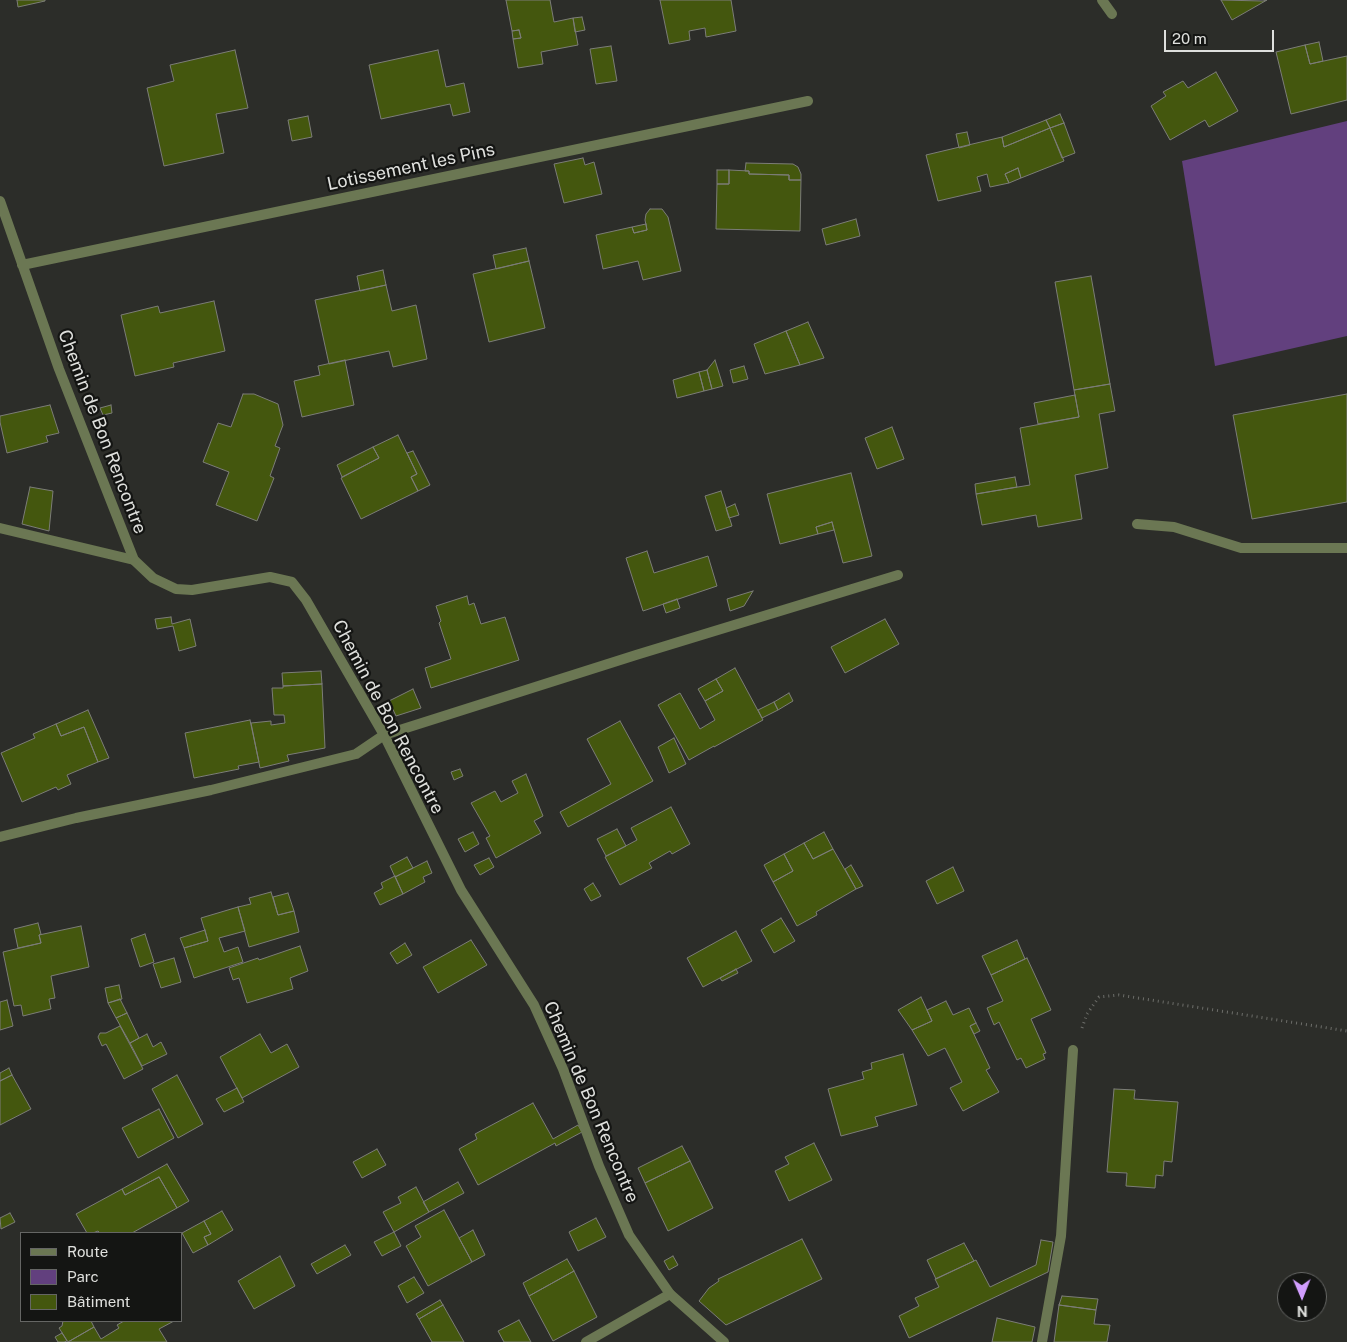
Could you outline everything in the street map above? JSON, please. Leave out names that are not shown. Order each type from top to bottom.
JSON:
[{"type":"street","points":[[1102,0],[1112,14]]},
{"type":"street","name":"Lotissement les Pins","points":[[22,265],[808,101]]},
{"type":"street","name":"Chemin de Bon Rencontre","points":[[0,202],[59,369],[134,560],[152,578],[176,588],[192,590],[270,577],[292,582],[306,600],[384,735],[461,890],[534,1005],[563,1069],[599,1166],[629,1235],[670,1294],[724,1342]]},
{"type":"street","points":[[1137,524],[1174,527],[1241,548],[1347,548]]},
{"type":"street","points":[[0,528],[134,560]]},
{"type":"street","points":[[0,837],[76,818],[211,790],[356,754],[384,735],[898,575]]},
{"type":"street","points":[[1042,1342],[1061,1236],[1073,1050]]},
{"type":"street","points":[[586,1342],[670,1294]]},
{"type":"path","points":[[1073,1050],[1087,1014],[1099,997],[1119,995],[1347,1031]]},
{"type":"green space","points":[[1347,121],[1347,336],[1215,366],[1182,161]]},
{"type":"building","points":[[17,0],[45,0],[45,1],[18,7]]},
{"type":"building","points":[[506,0],[550,0],[554,22],[573,18],[578,45],[541,52],[543,64],[518,68],[513,39],[521,38],[519,30],[512,31]]},
{"type":"building","points":[[660,0],[731,0],[736,31],[706,37],[705,28],[689,31],[690,40],[669,44]]},
{"type":"building","points":[[1221,0],[1263,1],[1267,0],[1232,20]]},
{"type":"building","points":[[582,17],[585,30],[575,32],[573,18]]},
{"type":"building","points":[[519,30],[521,38],[513,39],[512,31]]},
{"type":"building","points":[[1319,42],[1323,61],[1310,64],[1305,45]]},
{"type":"building","points":[[1305,45],[1310,64],[1347,56],[1347,100],[1291,114],[1276,52]]},
{"type":"building","points":[[611,46],[617,81],[596,84],[590,49]]},
{"type":"building","points":[[235,50],[248,108],[216,114],[224,153],[164,166],[147,88],[174,81],[170,65]]},
{"type":"building","points":[[438,50],[446,87],[464,83],[470,112],[453,116],[450,104],[381,119],[369,65]]},
{"type":"building","points":[[1216,72],[1238,111],[1209,127],[1205,120],[1170,140],[1151,106],[1166,96],[1163,92],[1183,81],[1188,88]]},
{"type":"building","points":[[1060,114],[1064,123],[1050,128],[1046,120]]},
{"type":"building","points":[[308,116],[312,137],[292,141],[288,120]]},
{"type":"building","points":[[1046,120],[1050,128],[1004,147],[1002,137]]},
{"type":"building","points":[[1064,123],[1075,153],[1062,158],[1050,128]]},
{"type":"building","points":[[1050,128],[1064,161],[1021,178],[1018,168],[1005,174],[1009,183],[990,187],[987,174],[977,177],[981,191],[938,201],[926,155],[1002,137],[1004,147]]},
{"type":"building","points":[[967,132],[970,145],[959,148],[956,134]]},
{"type":"building","points":[[583,158],[585,165],[594,162],[602,194],[564,203],[554,164]]},
{"type":"building","points":[[746,163],[793,164],[798,167],[801,180],[789,180],[789,175],[749,174],[749,171],[745,171]]},
{"type":"building","points":[[1018,168],[1021,178],[1009,183],[1005,174]]},
{"type":"building","points":[[717,170],[729,170],[729,184],[717,184]]},
{"type":"building","points":[[729,170],[749,171],[749,174],[789,175],[789,180],[801,180],[800,231],[716,229],[717,184],[729,184]]},
{"type":"building","points":[[650,209],[662,209],[668,217],[681,271],[643,280],[638,261],[603,269],[596,235],[632,227],[634,233],[647,230],[645,220],[646,214]]},
{"type":"building","points":[[856,219],[860,236],[826,245],[822,229]]},
{"type":"building","points":[[646,224],[647,230],[634,233],[632,227]]},
{"type":"building","points":[[526,248],[529,261],[496,269],[493,255]]},
{"type":"building","points":[[529,261],[545,328],[489,342],[473,274]]},
{"type":"building","points":[[383,270],[386,285],[360,291],[357,276]]},
{"type":"building","points":[[1091,276],[1110,384],[1074,390],[1055,282]]},
{"type":"building","points":[[386,285],[392,311],[416,305],[427,359],[393,367],[389,351],[329,364],[315,300]]},
{"type":"building","points":[[214,301],[225,351],[173,363],[174,367],[135,376],[121,315],[158,306],[160,313]]},
{"type":"building","points":[[808,322],[824,358],[800,365],[786,331]]},
{"type":"building","points":[[786,331],[800,365],[765,374],[754,344]]},
{"type":"building","points":[[345,360],[354,405],[302,417],[294,381],[320,375],[318,366]]},
{"type":"building","points":[[715,360],[723,386],[712,389],[707,370]]},
{"type":"building","points":[[744,366],[748,379],[733,383],[730,370]]},
{"type":"building","points":[[707,370],[712,389],[704,391],[699,372]]},
{"type":"building","points":[[699,372],[704,391],[677,398],[673,380]]},
{"type":"building","points":[[1110,384],[1115,411],[1099,414],[1108,468],[1075,475],[1082,519],[1038,527],[1036,515],[982,525],[976,494],[1030,485],[1020,428],[1079,417],[1074,390]]},
{"type":"building","points":[[243,394],[254,394],[278,404],[283,425],[275,446],[280,448],[270,476],[274,478],[257,521],[216,505],[229,472],[203,462],[218,423],[231,427]]},
{"type":"building","points":[[1347,394],[1347,502],[1252,519],[1233,415]]},
{"type":"building","points":[[1075,395],[1079,417],[1038,424],[1034,403]]},
{"type":"building","points":[[50,405],[59,433],[46,436],[48,442],[7,453],[0,416]]},
{"type":"building","points":[[111,405],[112,413],[103,415],[100,408]]},
{"type":"building","points":[[892,427],[904,459],[877,469],[865,438]]},
{"type":"building","points":[[398,435],[417,474],[411,477],[418,491],[361,519],[341,478],[379,458],[373,447]]},
{"type":"building","points":[[373,447],[379,458],[342,477],[337,465]]},
{"type":"building","points":[[413,451],[430,485],[418,491],[411,477],[417,474],[407,453]]},
{"type":"building","points":[[851,473],[872,556],[843,563],[832,522],[816,527],[818,534],[780,544],[767,494]]},
{"type":"building","points":[[1015,477],[1017,487],[976,494],[975,484]]},
{"type":"building","points":[[30,487],[53,491],[49,531],[22,524]]},
{"type":"building","points":[[721,491],[732,526],[716,531],[705,496]]},
{"type":"building","points":[[735,504],[739,515],[729,518],[726,508]]},
{"type":"building","points":[[832,522],[834,530],[818,534],[816,527]]},
{"type":"building","points":[[647,551],[654,573],[708,556],[717,586],[643,611],[626,558]]},
{"type":"building","points":[[753,591],[744,606],[730,611],[727,599]]},
{"type":"building","points":[[467,596],[469,605],[474,603],[481,624],[505,617],[519,660],[431,688],[425,668],[451,659],[439,623],[441,621],[436,606]]},
{"type":"building","points":[[677,599],[680,608],[666,613],[663,604]]},
{"type":"building","points":[[171,617],[172,624],[190,619],[196,646],[179,651],[173,626],[157,629],[155,619]]},
{"type":"building","points":[[885,619],[899,644],[845,673],[831,647]]},
{"type":"building","points":[[735,668],[763,720],[689,760],[658,705],[680,693],[700,729],[715,720],[705,701],[723,691],[716,679]]},
{"type":"building","points":[[321,671],[322,684],[283,686],[282,673]]},
{"type":"building","points":[[716,679],[723,691],[705,701],[698,689]]},
{"type":"building","points":[[322,684],[325,748],[287,755],[289,761],[260,768],[251,723],[271,721],[271,725],[285,723],[284,715],[274,715],[272,688]]},
{"type":"building","points":[[413,689],[421,708],[396,716],[389,701]]},
{"type":"building","points":[[789,693],[793,701],[778,710],[774,702]]},
{"type":"building","points":[[774,702],[778,710],[762,718],[758,710]]},
{"type":"building","points":[[88,710],[109,758],[98,762],[84,727],[61,736],[56,724]]},
{"type":"building","points":[[250,720],[259,762],[238,766],[239,769],[194,778],[185,733]]},
{"type":"building","points":[[620,721],[653,781],[568,827],[560,812],[611,784],[587,739]]},
{"type":"building","points":[[56,724],[61,736],[84,727],[98,762],[67,775],[71,784],[58,790],[56,787],[22,802],[1,753],[35,738],[33,734]]},
{"type":"building","points":[[674,738],[686,764],[669,773],[658,747]]},
{"type":"building","points":[[460,769],[463,776],[454,780],[451,772]]},
{"type":"building","points":[[526,774],[543,816],[534,821],[541,833],[496,858],[486,838],[490,836],[471,803],[495,791],[501,802],[518,793],[512,781]]},
{"type":"building","points":[[671,807],[690,844],[672,854],[670,851],[649,863],[652,868],[620,885],[605,857],[637,840],[631,828]]},
{"type":"building","points":[[617,829],[626,846],[606,856],[597,839]]},
{"type":"building","points":[[473,832],[479,844],[465,852],[458,839]]},
{"type":"building","points":[[824,832],[833,849],[813,859],[804,843]]},
{"type":"building","points":[[804,843],[813,859],[833,849],[856,889],[816,912],[817,915],[797,926],[773,882],[793,871],[784,854]]},
{"type":"building","points":[[784,854],[793,871],[773,882],[764,865]]},
{"type":"building","points":[[407,857],[413,868],[395,877],[390,866]]},
{"type":"building","points":[[489,858],[494,867],[480,875],[474,865]]},
{"type":"building","points":[[427,861],[432,873],[423,877],[425,882],[403,894],[395,877]]},
{"type":"building","points":[[851,865],[863,886],[856,889],[845,869]]},
{"type":"building","points":[[953,867],[964,891],[937,904],[926,881]]},
{"type":"building","points":[[395,876],[403,894],[380,905],[374,893],[383,888],[381,883]]},
{"type":"building","points":[[593,883],[601,896],[591,901],[584,889]]},
{"type":"building","points":[[271,892],[278,915],[294,911],[299,932],[249,947],[238,907],[251,904],[249,898]]},
{"type":"building","points":[[288,893],[294,911],[278,915],[273,897]]},
{"type":"building","points":[[238,907],[245,931],[219,938],[224,952],[238,947],[243,962],[194,978],[184,948],[208,941],[201,918]]},
{"type":"building","points":[[781,918],[795,941],[774,953],[761,930]]},
{"type":"building","points":[[38,923],[41,943],[18,948],[14,929]]},
{"type":"building","points":[[81,926],[89,967],[51,976],[55,998],[49,999],[51,1009],[23,1016],[21,1005],[14,1006],[3,952],[41,943],[39,935]]},
{"type":"building","points":[[205,930],[208,941],[184,948],[180,938]]},
{"type":"building","points":[[736,931],[752,961],[703,987],[687,958]]},
{"type":"building","points":[[145,934],[154,962],[140,967],[131,939]]},
{"type":"building","points":[[471,940],[487,965],[438,993],[423,967]]},
{"type":"building","points":[[1017,940],[1025,959],[991,975],[982,956]]},
{"type":"building","points":[[405,943],[412,955],[397,964],[390,953]]},
{"type":"building","points":[[300,946],[308,971],[290,978],[293,989],[247,1003],[239,978],[233,980],[229,968]]},
{"type":"building","points":[[174,958],[181,982],[161,988],[153,964]]},
{"type":"building","points":[[1027,958],[1051,1010],[1031,1019],[1046,1053],[1043,1054],[1045,1059],[1026,1068],[1021,1058],[1017,1060],[999,1022],[994,1025],[987,1008],[1003,1001],[991,975]]},
{"type":"building","points":[[736,969],[738,973],[722,981],[720,978]]},
{"type":"building","points":[[119,985],[122,999],[108,1003],[105,988]]},
{"type":"building","points":[[921,997],[932,1021],[912,1030],[898,1010]]},
{"type":"building","points":[[120,999],[127,1013],[116,1018],[108,1003]]},
{"type":"building","points":[[7,1000],[13,1026],[0,1030],[0,1002]]},
{"type":"building","points":[[946,1001],[953,1015],[969,1008],[976,1023],[970,1026],[990,1068],[986,1070],[999,1092],[963,1111],[950,1088],[962,1082],[945,1048],[928,1056],[912,1030],[932,1021],[927,1010]]},
{"type":"building","points":[[127,1013],[139,1038],[130,1043],[116,1018]]},
{"type":"building","points":[[976,1023],[980,1031],[974,1034],[970,1026]]},
{"type":"building","points":[[120,1026],[143,1069],[124,1079],[106,1044],[102,1046],[98,1037],[100,1033],[106,1033]]},
{"type":"building","points":[[147,1034],[153,1047],[161,1042],[167,1054],[142,1066],[130,1043]]},
{"type":"building","points":[[260,1034],[271,1053],[287,1044],[299,1067],[242,1098],[220,1057]]},
{"type":"building","points":[[903,1054],[917,1105],[875,1117],[878,1126],[841,1136],[828,1089],[864,1079],[862,1072],[872,1069],[871,1063]]},
{"type":"building","points":[[9,1068],[12,1075],[0,1081],[0,1073]]},
{"type":"building","points":[[12,1075],[31,1109],[0,1125],[0,1081]]},
{"type":"building","points":[[177,1075],[203,1124],[178,1138],[152,1089]]},
{"type":"building","points":[[237,1088],[244,1102],[224,1112],[216,1099]]},
{"type":"building","points":[[1114,1089],[1135,1090],[1134,1099],[1178,1102],[1172,1162],[1164,1161],[1163,1176],[1156,1175],[1155,1188],[1126,1186],[1127,1173],[1107,1172]]},
{"type":"building","points":[[533,1103],[553,1139],[578,1125],[582,1132],[556,1146],[555,1143],[478,1185],[459,1149],[477,1139],[475,1134]]},
{"type":"building","points":[[159,1109],[174,1138],[138,1158],[122,1128]]},
{"type":"building","points":[[814,1143],[832,1180],[789,1201],[775,1171],[789,1164],[785,1157]]},
{"type":"building","points":[[682,1146],[690,1161],[645,1183],[638,1168]]},
{"type":"building","points":[[377,1149],[386,1165],[362,1178],[353,1162]]},
{"type":"building","points":[[690,1161],[713,1208],[668,1231],[645,1183]]},
{"type":"building","points":[[167,1164],[189,1201],[177,1208],[159,1177],[125,1195],[122,1189]]},
{"type":"building","points":[[159,1177],[177,1208],[134,1232],[86,1232],[76,1214],[122,1189],[125,1195]]},
{"type":"building","points":[[458,1182],[464,1193],[429,1212],[423,1202]]},
{"type":"building","points":[[416,1187],[429,1212],[394,1232],[383,1212],[401,1203],[398,1197]]},
{"type":"building","points":[[444,1210],[472,1262],[428,1286],[406,1246],[421,1237],[415,1226]]},
{"type":"building","points":[[222,1211],[233,1230],[208,1245],[204,1237],[211,1234],[204,1221]]},
{"type":"building","points":[[10,1213],[15,1222],[1,1229],[0,1218]]},
{"type":"building","points":[[596,1218],[606,1237],[578,1251],[569,1232]]},
{"type":"building","points":[[204,1221],[211,1234],[204,1237],[208,1245],[193,1253],[182,1233]]},
{"type":"building","points":[[473,1230],[485,1255],[472,1262],[459,1238]]},
{"type":"building","points":[[394,1232],[401,1246],[382,1256],[374,1242]]},
{"type":"building","points":[[802,1239],[822,1279],[726,1325],[699,1301],[709,1288],[719,1281],[718,1279]]},
{"type":"building","points":[[1041,1240],[1053,1242],[1048,1272],[909,1338],[899,1316],[919,1306],[915,1298],[939,1287],[935,1279],[976,1260],[990,1287],[1036,1265]]},
{"type":"building","points":[[964,1243],[974,1261],[936,1279],[927,1260]]},
{"type":"building","points":[[345,1245],[351,1255],[317,1274],[311,1264]]},
{"type":"building","points":[[280,1256],[295,1286],[254,1309],[238,1281]]},
{"type":"building","points":[[673,1256],[678,1265],[669,1270],[664,1261]]},
{"type":"building","points":[[567,1259],[574,1271],[529,1296],[523,1283]]},
{"type":"building","points":[[574,1271],[597,1317],[553,1341],[529,1296]]},
{"type":"building","points":[[414,1277],[424,1293],[407,1303],[398,1286]]},
{"type":"building","points":[[1062,1296],[1098,1299],[1096,1310],[1059,1305]]},
{"type":"building","points":[[440,1300],[443,1305],[419,1319],[416,1314]]},
{"type":"building","points":[[443,1305],[464,1342],[432,1342],[419,1319]]},
{"type":"building","points":[[1059,1305],[1096,1310],[1094,1324],[1110,1325],[1107,1342],[1054,1342]]},
{"type":"building","points":[[997,1318],[1035,1327],[1032,1342],[992,1342]]},
{"type":"building","points":[[519,1320],[531,1342],[504,1342],[498,1331]]},
{"type":"building","points":[[63,1322],[92,1322],[94,1327],[68,1342],[59,1328]]},
{"type":"building","points":[[122,1322],[172,1322],[159,1329],[167,1342],[68,1342],[94,1327],[101,1339],[119,1328],[117,1325]]},
{"type":"building","points":[[62,1333],[67,1341],[58,1342],[55,1337]]}]
